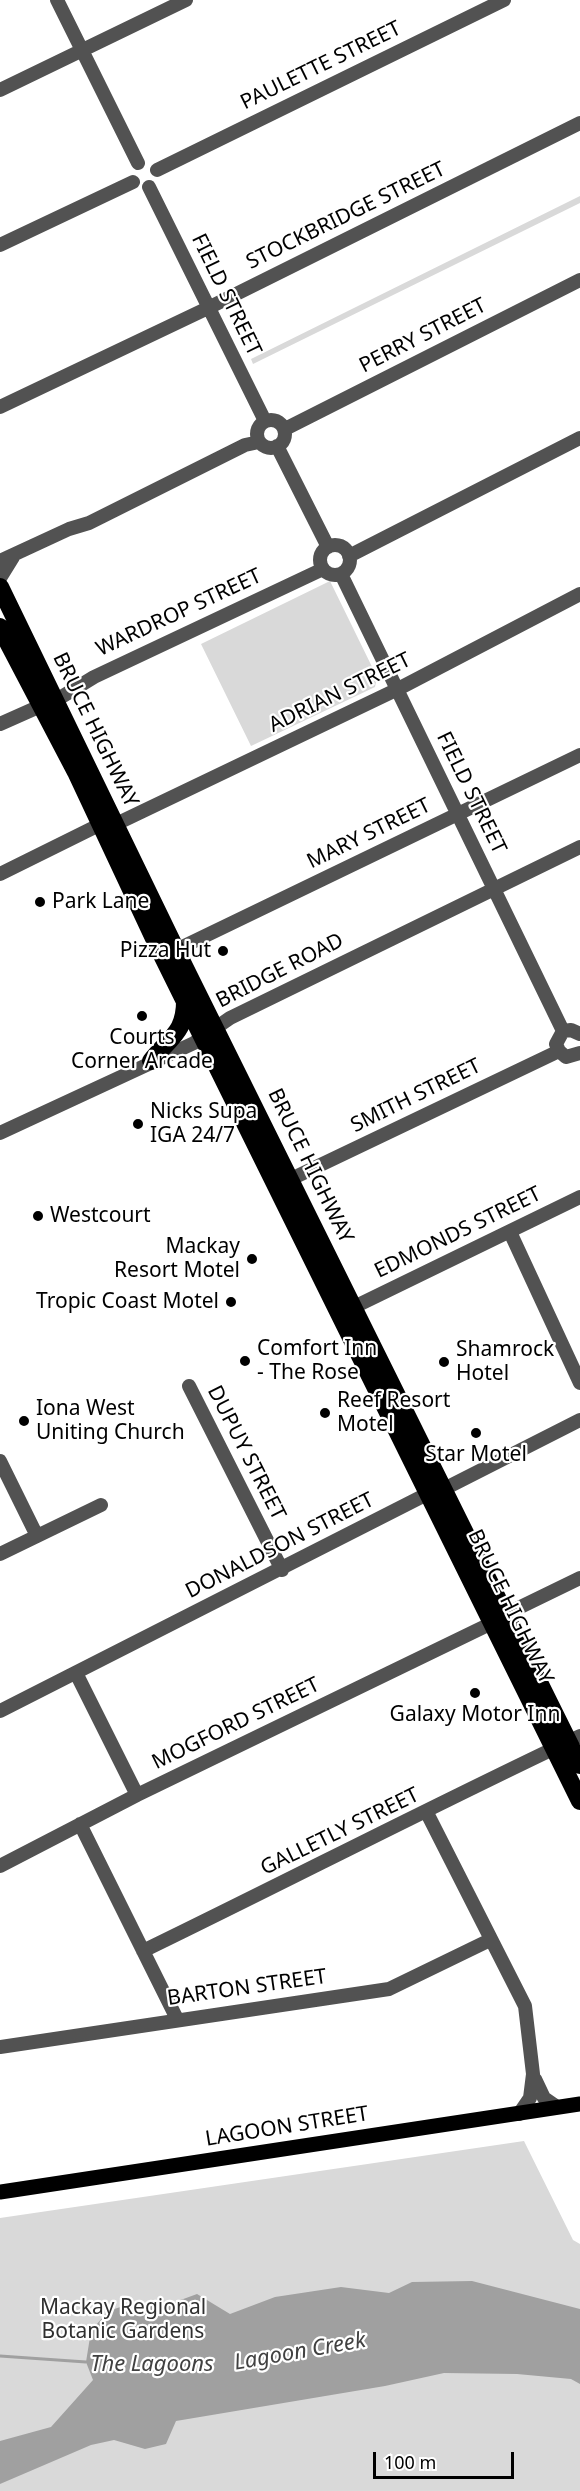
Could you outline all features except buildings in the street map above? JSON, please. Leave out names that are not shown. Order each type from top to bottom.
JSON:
[{"type":"highway","name":"BRUCE HIGHWAY","points":[[0,587],[76,772],[108,824],[176,950],[210,1032],[499,1619],[580,1765]]},
{"type":"highway","name":"BRUCE HIGHWAY","points":[[0,627],[48,701]]},
{"type":"highway","name":"BRUCE HIGHWAY","points":[[108,824],[185,998],[210,1032],[291,1179],[354,1307],[436,1491]]},
{"type":"highway","points":[[151,1061],[178,1033],[185,1011],[185,998]]},
{"type":"highway","name":"BRUCE HIGHWAY","points":[[567,1742],[580,1801]]},
{"type":"main road","name":"LAGOON STREET","points":[[0,2192],[580,2104]]},
{"type":"street","points":[[57,0],[138,163]]},
{"type":"street","points":[[0,90],[186,0]]},
{"type":"street","name":"PAULETTE STREET","points":[[157,170],[504,0]]},
{"type":"street","name":"STOCKBRIDGE STREET","points":[[0,407],[208,308],[580,123]]},
{"type":"street","points":[[138,163],[150,163],[157,170],[156,180],[149,187],[140,188],[133,182],[132,170],[138,163]]},
{"type":"street","points":[[0,245],[133,182]]},
{"type":"street","name":"FIELD STREET","points":[[149,187],[265,421]]},
{"type":"street","name":"PERRY STREET","points":[[285,429],[580,280]]},
{"type":"street","points":[[0,561],[69,529],[90,523],[245,445],[259,442],[267,447],[277,447],[284,439],[285,429],[277,421],[265,421],[258,429],[259,442]]},
{"type":"street","points":[[349,556],[580,438]]},
{"type":"street","points":[[277,447],[328,547]]},
{"type":"street","points":[[328,547],[341,547],[349,556],[349,566],[341,574],[330,574],[323,569],[321,555],[328,547]]},
{"type":"street","points":[[0,578],[14,555]]},
{"type":"street","name":"WARDROP STREET","points":[[0,724],[323,569]]},
{"type":"street","name":"FIELD STREET","points":[[341,574],[563,1031]]},
{"type":"street","name":"ADRIAN STREET","points":[[0,874],[398,689],[580,594]]},
{"type":"street","name":"MARY STREET","points":[[176,950],[580,755]]},
{"type":"street","name":"BRIDGE ROAD","points":[[0,1133],[210,1032],[580,847]]},
{"type":"street","points":[[579,1058],[566,1057],[559,1051],[557,1039],[563,1031],[571,1030],[580,1034]]},
{"type":"street","name":"SMITH STREET","points":[[291,1179],[559,1051]]},
{"type":"street","name":"EDMONDS STREET","points":[[354,1307],[580,1197]]},
{"type":"street","points":[[510,1232],[580,1383]]},
{"type":"street","name":"DUPUY STREET","points":[[189,1386],[282,1570]]},
{"type":"street","name":"DONALDSON STREET","points":[[0,1711],[580,1420]]},
{"type":"street","points":[[0,1461],[37,1536]]},
{"type":"street","points":[[0,1554],[101,1505]]},
{"type":"street","name":"MOGFORD STREET","points":[[0,1866],[137,1795],[580,1578]]},
{"type":"street","points":[[76,1673],[137,1795]]},
{"type":"street","name":"GALLETLY STREET","points":[[143,1951],[567,1742]]},
{"type":"street","points":[[427,1813],[525,2006],[533,2074],[530,2098],[519,2114]]},
{"type":"street","points":[[80,1824],[177,2019]]},
{"type":"street","name":"BARTON STREET","points":[[0,2046],[389,1989],[490,1940]]},
{"type":"street","points":[[533,2074],[541,2094],[557,2107]]},
{"type":"green space","points":[[580,196],[580,203],[253,364],[251,359]]},
{"type":"green space","points":[[330,581],[377,677],[375,687],[251,746],[201,644]]},
{"type":"green space","name":"Mackay Regional Botanic Gardens","points":[[524,2141],[573,2240],[580,2244],[580,2491],[0,2491],[0,2218]]},
{"type":"water","name":"The Lagoons","points":[[472,2281],[580,2309],[580,2384],[571,2379],[517,2374],[444,2373],[385,2386],[176,2421],[166,2444],[145,2449],[114,2440],[91,2445],[0,2484],[0,2441],[51,2427],[93,2380],[86,2362],[91,2331],[108,2311],[136,2302],[167,2305],[197,2294],[230,2314],[275,2297],[341,2287],[389,2293],[412,2282]]},
{"type":"waterway","points":[[0,2356],[86,2362]]},
{"type":"place","name":"Park Lane","points":[[40,902]]},
{"type":"place","name":"Pizza Hut","points":[[223,951]]},
{"type":"place","name":"Courts Corner Arcade","points":[[142,1016]]},
{"type":"place","name":"Nicks Supa IGA 24/7","points":[[138,1124]]},
{"type":"place","name":"Westcourt","points":[[38,1216]]},
{"type":"place","name":"Mackay Resort Motel","points":[[252,1259]]},
{"type":"place","name":"Tropic Coast Motel","points":[[231,1302]]},
{"type":"place","name":"Comfort Inn - The Rose","points":[[245,1361]]},
{"type":"place","name":"Shamrock Hotel","points":[[444,1362]]},
{"type":"place","name":"Reef Resort Motel","points":[[325,1413]]},
{"type":"place","name":"Iona West Uniting Church","points":[[24,1421]]},
{"type":"place","name":"Star Motel","points":[[476,1433]]},
{"type":"place","name":"Galaxy Motor Inn","points":[[475,1693]]},
{"type":"water label","name":"Lagoon Creek","points":[[300,2352]]}]
